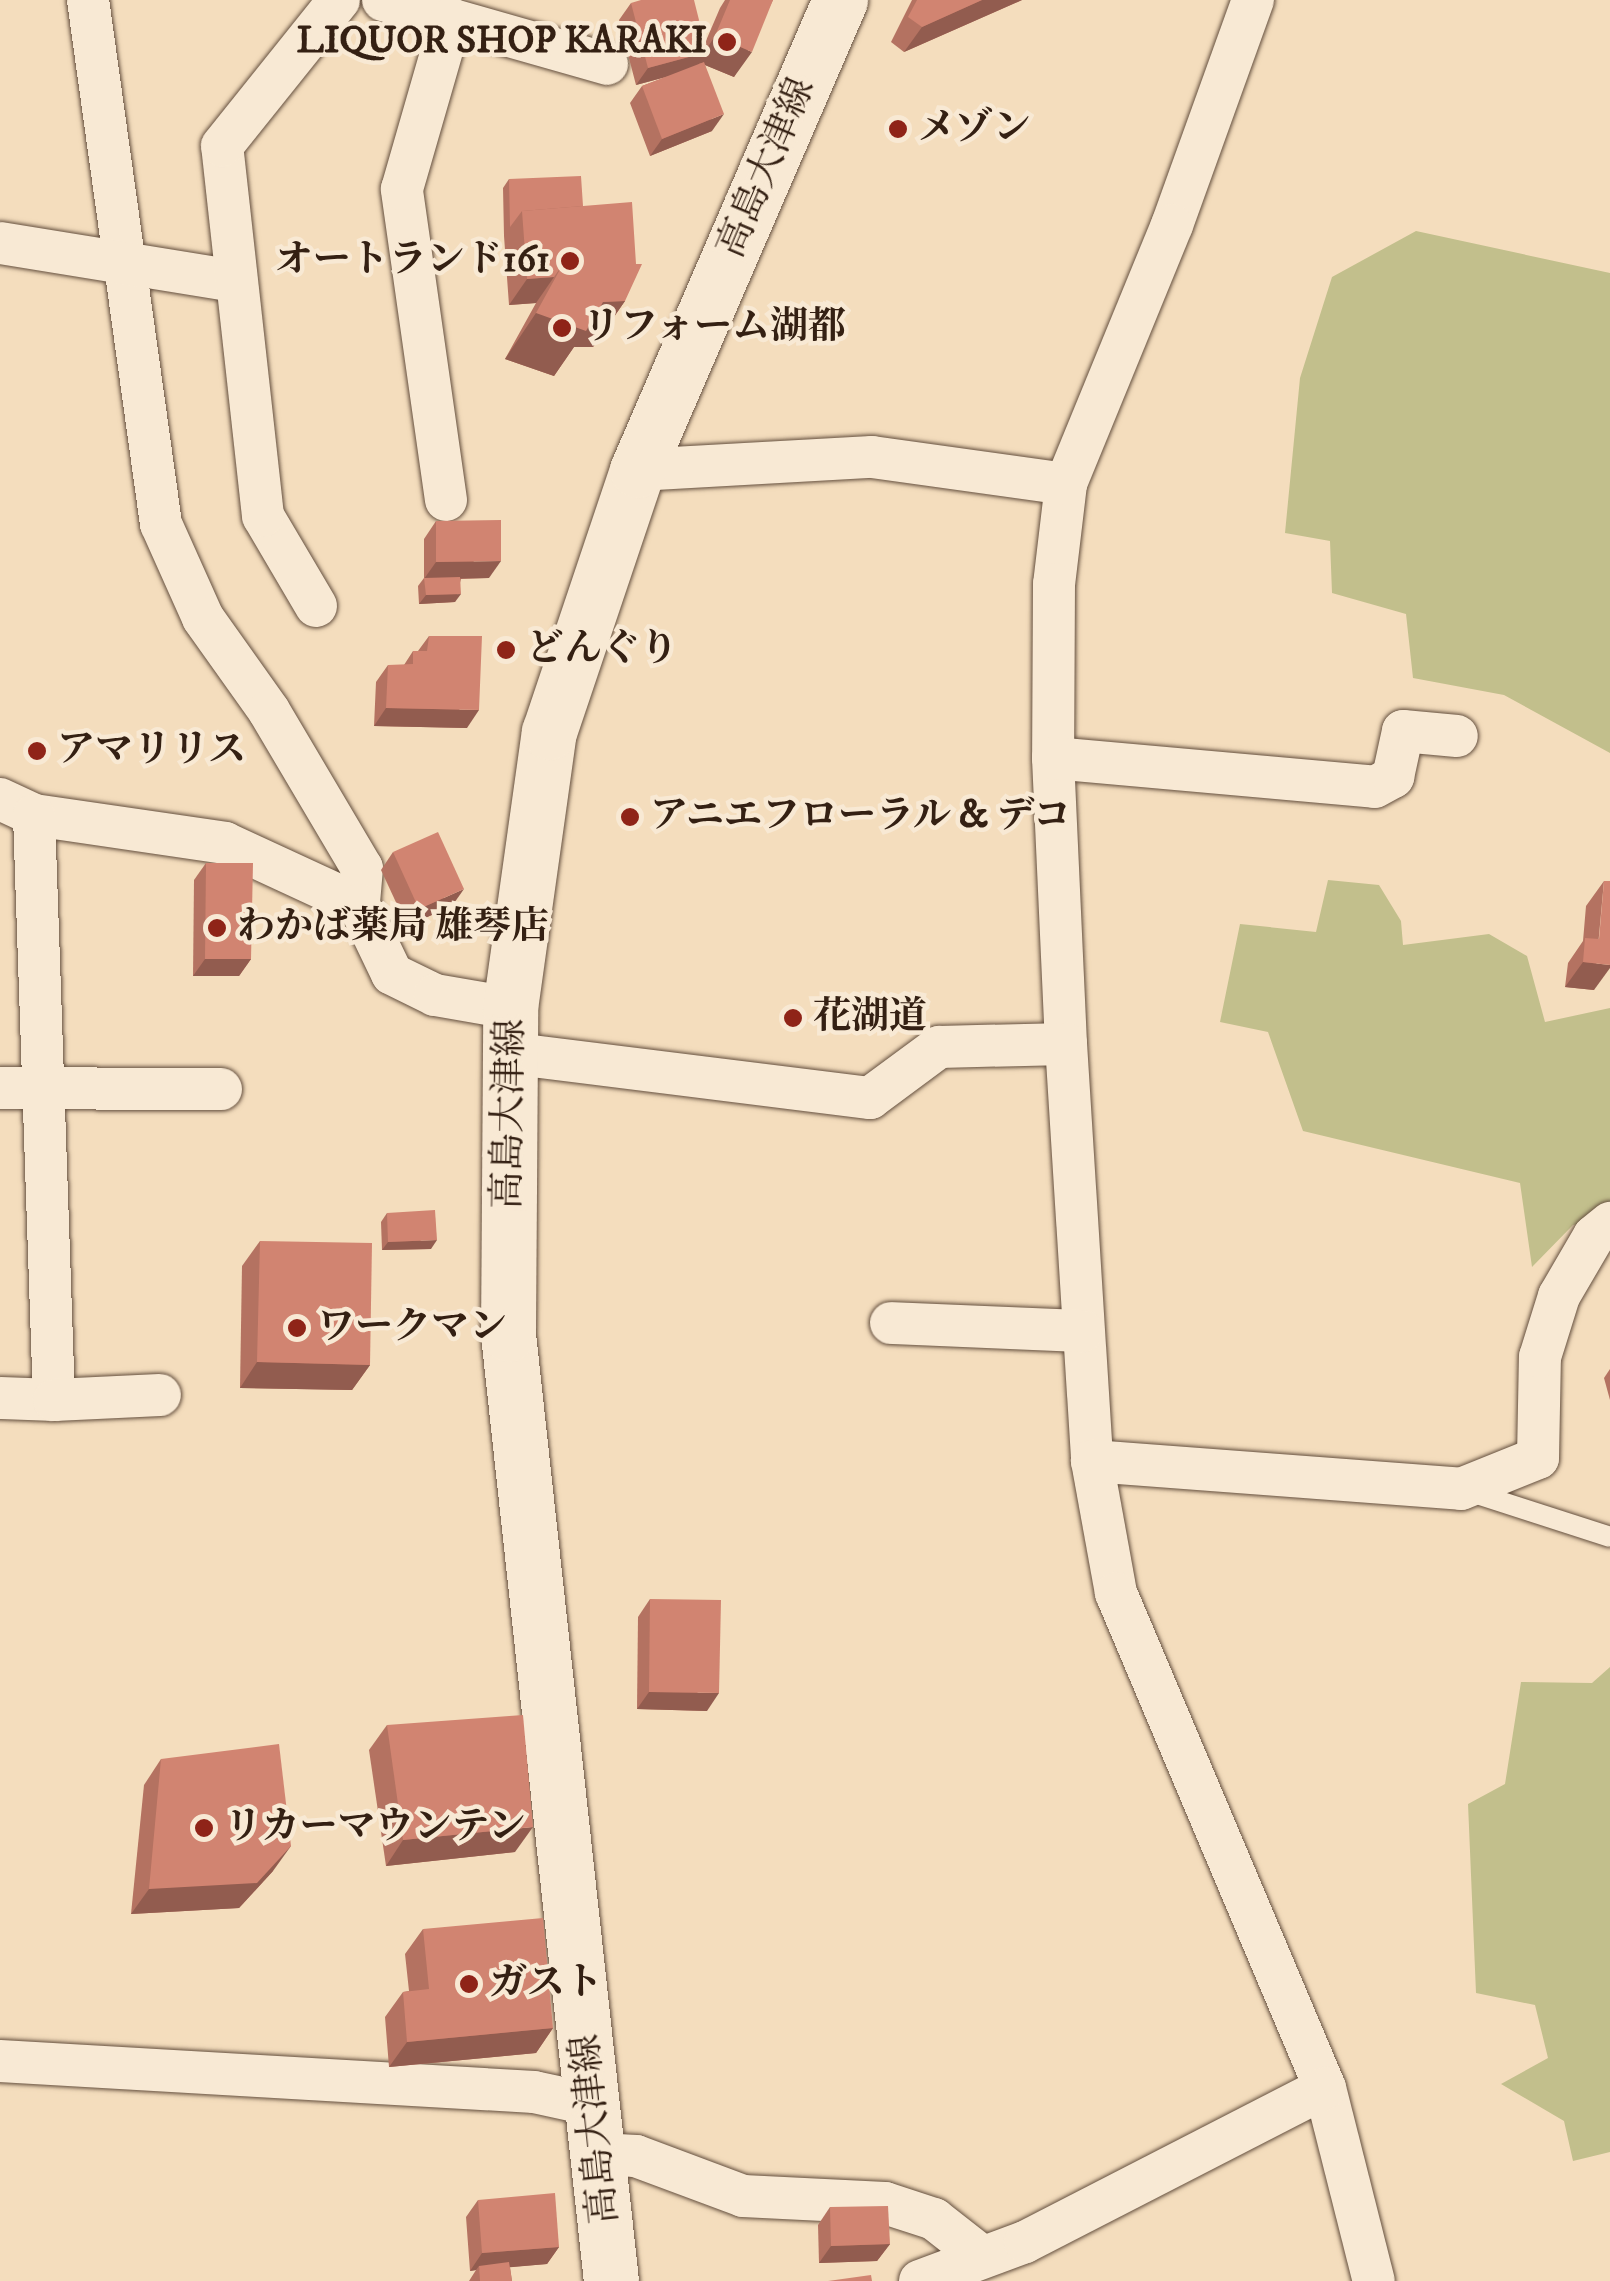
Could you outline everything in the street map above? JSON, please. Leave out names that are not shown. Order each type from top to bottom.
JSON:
[{"type":"main road","name":"高島大津線","points":[[612,2281],[508,1334],[509,1030],[549,732],[637,470],[840,0]]},
{"type":"street","points":[[88,0],[161,524],[204,618],[270,711],[362,868],[359,905],[392,974],[509,1030],[870,1098],[939,1047],[1066,1044]]},
{"type":"street","points":[[316,606],[263,516],[222,146],[338,0]]},
{"type":"street","points":[[383,0],[607,64]]},
{"type":"street","points":[[1252,0],[1172,225],[1066,484],[1054,584],[1053,758],[1066,1044],[1092,1461],[1116,1593],[1325,2088],[1374,2281]]},
{"type":"street","points":[[446,500],[402,190],[451,19]]},
{"type":"street","points":[[0,243],[234,281]]},
{"type":"street","points":[[637,470],[872,457],[1066,484]]},
{"type":"street","points":[[1053,758],[1375,787],[1393,777],[1404,730],[1457,736]]},
{"type":"street","points":[[54,1400],[46,1088],[17,807],[226,844],[359,905]]},
{"type":"street","points":[[0,1088],[222,1089]]},
{"type":"street","points":[[1092,1461],[1461,1489],[1538,1458],[1540,1358],[1560,1296],[1594,1236],[1610,1222]]},
{"type":"street","points":[[891,1323],[1083,1331]]},
{"type":"street","points":[[0,1398],[54,1400],[160,1395]]},
{"type":"street","points":[[0,2061],[534,2092],[636,2156],[744,2196],[885,2203],[934,2219],[980,2255]]},
{"type":"street","points":[[920,2281],[980,2255],[1025,2242],[1325,2088]]},
{"type":"lane","points":[[1461,1489],[1610,1537]]},
{"type":"shaded area","points":[[1416,231],[1610,273],[1610,753],[1504,695],[1413,678],[1406,614],[1332,593],[1330,541],[1285,533],[1300,378],[1332,277]]},
{"type":"shaded area","points":[[1328,880],[1379,885],[1401,921],[1403,945],[1489,934],[1527,956],[1545,1022],[1610,1008],[1610,1218],[1573,1225],[1532,1267],[1520,1183],[1303,1131],[1268,1032],[1220,1022],[1240,924],[1316,932]]},
{"type":"shaded area","points":[[1610,1667],[1610,2152],[1573,2161],[1564,2121],[1501,2084],[1548,2058],[1535,2005],[1476,1993],[1468,1804],[1505,1784],[1521,1682],[1592,1683]]},
{"type":"building","points":[[694,0],[707,52],[648,68],[631,3]]},
{"type":"building","points":[[730,0],[773,0],[752,52],[715,36]]},
{"type":"building","points":[[917,0],[982,0],[922,27],[908,17]]},
{"type":"building","points":[[704,62],[724,114],[662,139],[642,86]]},
{"type":"building","points":[[581,176],[583,206],[522,211],[510,227],[509,179]]},
{"type":"building","points":[[632,202],[636,264],[563,264],[554,277],[527,279],[522,211]]},
{"type":"building","points":[[563,264],[642,264],[625,301],[603,302],[586,331],[536,313]]},
{"type":"building","points":[[501,520],[501,561],[436,562],[436,521]]},
{"type":"building","points":[[460,577],[461,594],[426,595],[424,578]]},
{"type":"building","points":[[429,636],[482,636],[479,710],[386,708],[388,665],[413,664],[413,651],[427,651]]},
{"type":"building","points":[[438,832],[464,889],[419,909],[393,852]]},
{"type":"building","name":"わかば薬局 雄琴店","points":[[206,863],[253,863],[251,959],[205,959]]},
{"type":"building","points":[[1604,881],[1610,881],[1610,965],[1583,962],[1585,938],[1599,939]]},
{"type":"building","points":[[435,1210],[437,1240],[388,1242],[387,1213]]},
{"type":"building","name":"ワークマン","points":[[260,1241],[372,1243],[370,1365],[257,1362]]},
{"type":"building","points":[[650,1599],[721,1600],[719,1693],[649,1692]]},
{"type":"building","points":[[523,1715],[533,1827],[403,1840],[387,1725]]},
{"type":"building","name":"リカーマウンテン","points":[[279,1744],[291,1846],[257,1883],[149,1889],[161,1759]]},
{"type":"building","name":"ガスト","points":[[543,1918],[553,2028],[407,2042],[403,1992],[429,1989],[423,1929]]},
{"type":"building","points":[[555,2193],[559,2247],[482,2253],[478,2200]]},
{"type":"building","points":[[888,2206],[890,2244],[831,2246],[830,2207]]},
{"type":"building","points":[[509,2262],[512,2281],[480,2281],[479,2266]]},
{"type":"building","points":[[871,2275],[872,2281],[828,2281]]},
{"type":"place","name":"LIQUOR SHOP KARAKI","points":[[727,42]]},
{"type":"place","name":"メゾン","points":[[898,129]]},
{"type":"place","name":"オートランド161","points":[[570,261]]},
{"type":"place","name":"リフォーム湖都","points":[[562,328]]},
{"type":"place","name":"どんぐり","points":[[506,650]]},
{"type":"place","name":"アマリリス","points":[[37,751]]},
{"type":"place","name":"アニエフローラル & デコ","points":[[630,817]]},
{"type":"place","name":"わかば薬局 雄琴店","points":[[217,928]]},
{"type":"place","name":"花湖道","points":[[793,1018]]},
{"type":"place","name":"ワークマン","points":[[297,1328]]},
{"type":"place","name":"リカーマウンテン","points":[[204,1828]]},
{"type":"place","name":"ガスト","points":[[469,1984]]}]
